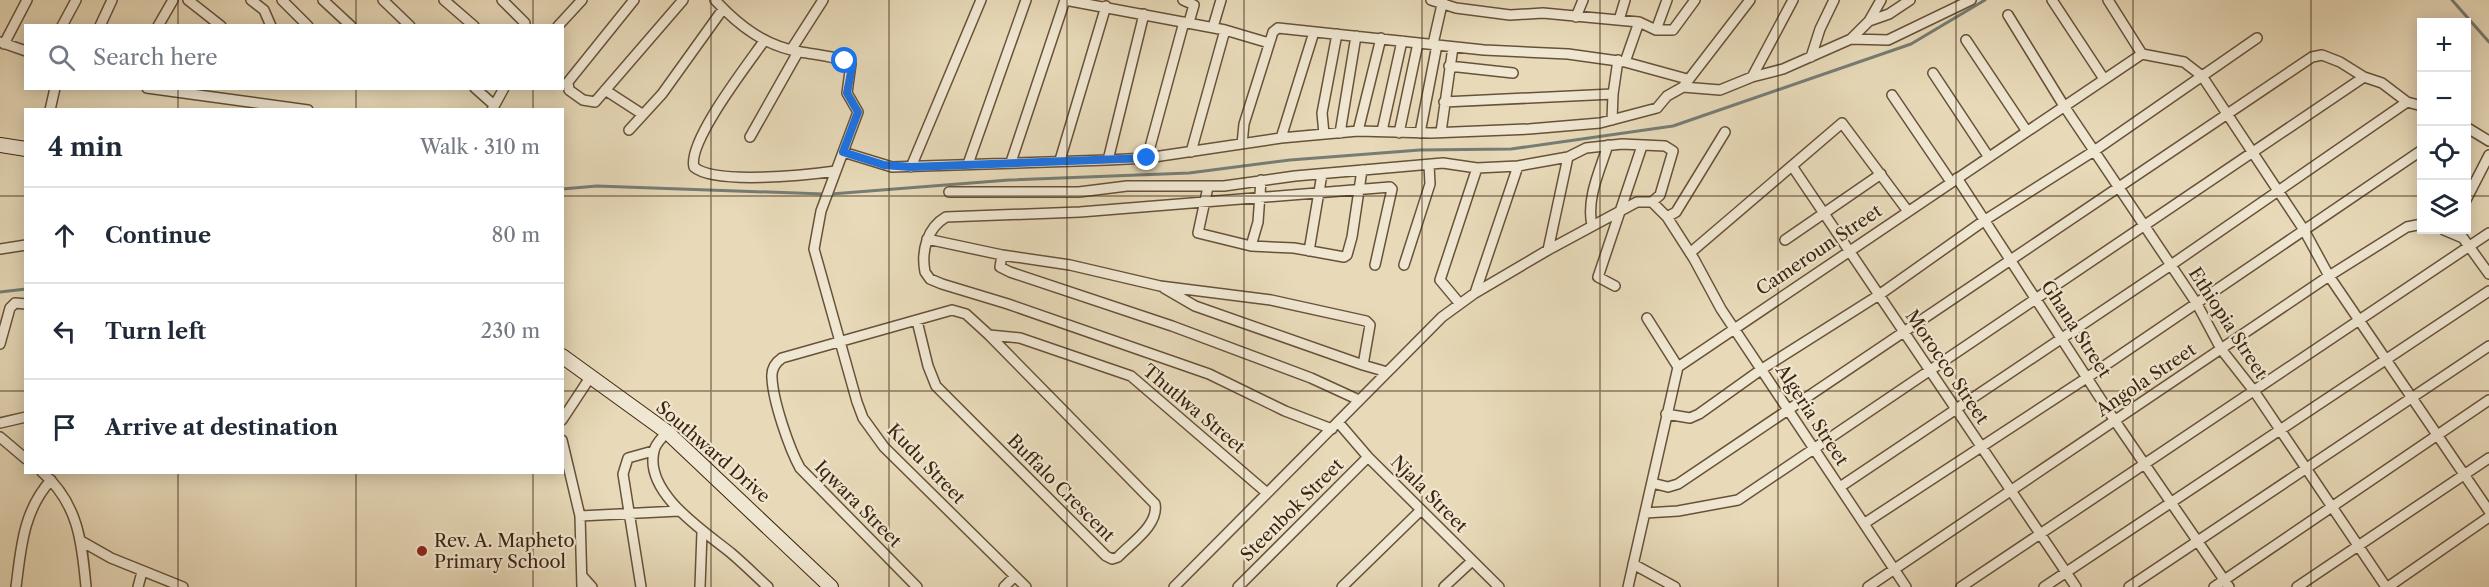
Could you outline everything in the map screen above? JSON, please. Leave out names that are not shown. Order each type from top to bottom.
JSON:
[{"type":"main road","points":[[0,145],[24,149]]},
{"type":"main road","name":"Southward Drive","points":[[564,357],[667,432],[831,587]]},
{"type":"street","points":[[24,50],[2,43],[27,0]]},
{"type":"street","points":[[63,24],[76,0]]},
{"type":"street","points":[[101,24],[112,0]]},
{"type":"street","points":[[159,24],[173,0]]},
{"type":"street","points":[[188,0],[219,24]]},
{"type":"street","points":[[251,0],[268,16],[270,24]]},
{"type":"street","points":[[282,0],[306,24]]},
{"type":"street","points":[[323,0],[349,24]]},
{"type":"street","points":[[383,0],[408,24]]},
{"type":"street","points":[[444,0],[472,24]]},
{"type":"street","points":[[502,0],[525,23]]},
{"type":"street","points":[[560,24],[582,0]]},
{"type":"street","points":[[634,0],[568,84],[572,92],[590,103],[595,102],[683,0]]},
{"type":"street","points":[[715,0],[743,28],[764,41],[794,51]]},
{"type":"street","points":[[750,136],[821,3],[810,0]]},
{"type":"street","points":[[911,167],[981,0]]},
{"type":"street","points":[[968,164],[1026,0]]},
{"type":"street","points":[[1011,162],[1065,0],[1213,27],[1269,43]]},
{"type":"street","points":[[1147,158],[1194,5],[1183,0]]},
{"type":"street","points":[[1213,27],[1221,0]]},
{"type":"street","points":[[1431,0],[1456,8],[1510,15],[1543,13],[1639,22],[1656,30],[1674,29],[1695,0]]},
{"type":"street","points":[[1576,17],[1583,0]]},
{"type":"street","points":[[1619,20],[1625,0]]},
{"type":"street","points":[[1656,30],[1667,0]]},
{"type":"street","points":[[843,152],[884,165],[911,167],[1108,160],[1147,158],[1281,138],[1358,131],[1420,133],[1529,129],[1612,120],[1657,108],[1667,96],[1685,83],[1750,0]]},
{"type":"street","points":[[1752,77],[1793,0]]},
{"type":"street","points":[[1811,57],[1820,29],[1834,0]]},
{"type":"street","points":[[1242,144],[1244,124],[1269,43],[1278,28],[1453,47],[1622,61],[1712,91],[1783,69],[1851,39],[1869,21],[1881,0]]},
{"type":"street","points":[[1869,21],[1889,15],[1910,0]]},
{"type":"street","points":[[1851,39],[1875,42],[1888,40],[1971,0]]},
{"type":"street","points":[[2052,0],[2104,79]]},
{"type":"street","points":[[2108,0],[2142,54],[2172,59],[2193,67],[2202,76],[2304,230],[2330,276],[2489,511]]},
{"type":"street","points":[[1420,133],[1442,2]]},
{"type":"street","points":[[1060,160],[1106,6]]},
{"type":"street","points":[[629,130],[662,94],[723,9]]},
{"type":"street","points":[[1108,160],[1144,14]]},
{"type":"street","name":"Ethiopia Street","points":[[2008,15],[2064,106],[2197,304],[2221,349],[2253,391],[2387,587]]},
{"type":"street","points":[[1612,120],[1613,94],[1622,61],[1639,22]]},
{"type":"street","points":[[1191,152],[1225,30]]},
{"type":"street","points":[[1281,138],[1314,32]]},
{"type":"street","points":[[1324,134],[1322,113],[1336,34]]},
{"type":"street","points":[[1340,133],[1356,36]]},
{"type":"street","points":[[1358,131],[1381,38]]},
{"type":"street","points":[[1666,414],[1685,418],[1695,416],[1762,369],[1879,295],[1985,220],[2094,151],[2257,38]]},
{"type":"street","points":[[1966,40],[2026,130]]},
{"type":"street","points":[[764,41],[709,119],[699,137],[692,162],[694,167],[704,172],[768,179],[834,175]]},
{"type":"street","points":[[1382,131],[1402,41]]},
{"type":"street","points":[[1399,133],[1418,43]]},
{"type":"street","points":[[1441,132],[1453,47]]},
{"type":"street","name":"Kudu Street","points":[[794,51],[845,61],[852,65],[847,93],[858,112],[821,211],[814,249],[856,402],[872,433],[1026,587]]},
{"type":"street","name":"Cameroun Street","points":[[1678,367],[1907,210],[2142,54]]},
{"type":"street","points":[[1652,483],[1668,487],[1675,485],[2120,188],[2227,113],[2316,56],[2340,62],[2364,77],[2382,83],[2408,102],[2417,105]]},
{"type":"street","points":[[1449,66],[1513,73]]},
{"type":"street","points":[[1933,73],[1988,156]]},
{"type":"street","points":[[1645,513],[1735,502],[2364,77]]},
{"type":"street","points":[[50,108],[55,90]]},
{"type":"street","points":[[162,90],[293,108]]},
{"type":"street","points":[[477,90],[493,107],[503,90]]},
{"type":"street","points":[[605,90],[642,114]]},
{"type":"street","points":[[1444,102],[1613,94]]},
{"type":"street","name":"Ghana Street","points":[[1892,95],[2012,259],[2115,421],[2227,583]]},
{"type":"street","points":[[1840,486],[2278,193],[2408,102]]},
{"type":"street","points":[[1692,256],[1842,123],[1907,210]]},
{"type":"street","points":[[2471,131],[2489,141]]},
{"type":"street","points":[[1667,217],[1676,212],[1725,132]]},
{"type":"street","points":[[1592,225],[1590,214],[1592,200],[1608,145]]},
{"type":"street","points":[[949,192],[1079,192],[1127,186],[1208,186],[1451,163],[1477,168],[1518,166],[1568,156],[1586,148],[1608,145],[1665,147],[1673,153],[1660,195],[1652,202],[1642,200],[1592,225],[1475,293],[1442,317],[1174,587]]},
{"type":"street","points":[[1615,286],[1598,277],[1642,146]]},
{"type":"street","points":[[1864,523],[2088,377],[2417,153]]},
{"type":"street","points":[[2471,190],[2489,155]]},
{"type":"street","points":[[1548,250],[1568,156]]},
{"type":"street","points":[[1404,265],[1430,184],[1429,165]]},
{"type":"street","points":[[1475,293],[1518,166]]},
{"type":"street","name":"Morocco Street","points":[[1792,166],[2076,587]]},
{"type":"street","points":[[1460,304],[1440,280],[1477,168]]},
{"type":"street","points":[[1208,186],[1198,233],[1251,246],[1309,251],[1336,257],[1347,255],[1362,170]]},
{"type":"street","points":[[1309,251],[1322,174]]},
{"type":"street","points":[[1785,240],[1881,174]]},
{"type":"street","points":[[1251,246],[1260,199],[1261,180]]},
{"type":"street","points":[[1335,426],[1285,411],[1209,374],[1008,304],[935,282],[927,276],[924,249],[927,239],[940,221],[946,217],[1204,204],[1319,194],[1359,188],[1390,187],[1392,189],[1375,265]]},
{"type":"street","name":"Algeria Street","points":[[1652,202],[1667,217],[1734,328],[1905,587]]},
{"type":"street","name":"Angola Street","points":[[1868,587],[1892,568],[2330,276],[2407,227],[2417,225]]},
{"type":"street","points":[[1961,587],[2489,233]]},
{"type":"street","points":[[2459,234],[2470,245],[2489,274]]},
{"type":"street","points":[[927,239],[1002,255],[1070,265],[1160,286],[1243,295],[1367,322],[1370,325],[1363,365]]},
{"type":"street","points":[[0,249],[24,245]]},
{"type":"street","points":[[1002,255],[1000,267],[1010,272],[1172,326],[1311,378],[1359,400]]},
{"type":"street","points":[[1160,286],[1195,306],[1387,372]]},
{"type":"street","points":[[839,341],[917,321],[952,309],[957,290]]},
{"type":"street","points":[[2044,587],[2489,291]]},
{"type":"street","points":[[0,344],[12,305],[24,304]]},
{"type":"street","name":"Buffalo Crescent","points":[[917,321],[928,366],[936,386],[1106,556],[1114,559],[1151,522],[1156,512],[1155,504],[989,335],[966,314],[952,309]]},
{"type":"street","points":[[1628,587],[1678,367],[1647,318]]},
{"type":"street","name":"Thutlwa Street","points":[[989,335],[1020,338],[1131,376],[1267,493]]},
{"type":"street","name":"Iqwara Street","points":[[839,341],[788,355],[776,363],[772,377],[789,446],[800,468],[808,477],[917,587]]},
{"type":"street","points":[[2129,587],[2489,346]]},
{"type":"street","points":[[564,417],[591,376]]},
{"type":"street","points":[[2214,587],[2227,583],[2331,507],[2489,400]]},
{"type":"street","points":[[0,423],[24,417]]},
{"type":"street","name":"Njala Street","points":[[1335,426],[1499,587]]},
{"type":"street","points":[[641,587],[623,480],[625,462],[634,455],[653,451],[667,432]]},
{"type":"street","points":[[0,437],[24,457]]},
{"type":"street","points":[[564,448],[580,516],[582,582],[592,587]]},
{"type":"street","points":[[653,451],[658,476],[668,497],[679,511],[768,587]]},
{"type":"street","name":"Steenbok Street","points":[[1238,587],[1368,457]]},
{"type":"street","points":[[2297,587],[2489,458]]},
{"type":"street","points":[[44,474],[71,508],[81,541],[86,587]]},
{"type":"street","points":[[16,587],[27,519],[36,500],[51,480]]},
{"type":"street","points":[[1342,587],[1421,510]]},
{"type":"street","points":[[580,516],[679,511]]},
{"type":"street","points":[[2387,587],[2489,517]]},
{"type":"street","points":[[700,587],[702,532]]},
{"type":"street","points":[[81,541],[142,572],[182,587]]},
{"type":"street","points":[[1444,587],[1472,561]]},
{"type":"street","points":[[1633,564],[1675,587]]},
{"type":"street","points":[[138,587],[142,572]]},
{"type":"street","points":[[1004,587],[1014,577]]},
{"type":"waterway","points":[[831,194],[1009,180],[1189,173],[1290,160],[1420,150],[1511,149],[1673,126],[1911,44],[1985,0]]},
{"type":"waterway","points":[[2452,0],[2489,42]]},
{"type":"waterway","points":[[564,189],[597,186],[824,194]]},
{"type":"waterway","points":[[0,292],[24,289]]},
{"type":"place","name":"Rev. A. Mapheto Primary School","points":[[422,551]]},
{"type":"route","points":[[845,61],[852,67],[847,93],[858,112],[843,152],[874,163],[892,167],[911,167],[1147,158]]}]
